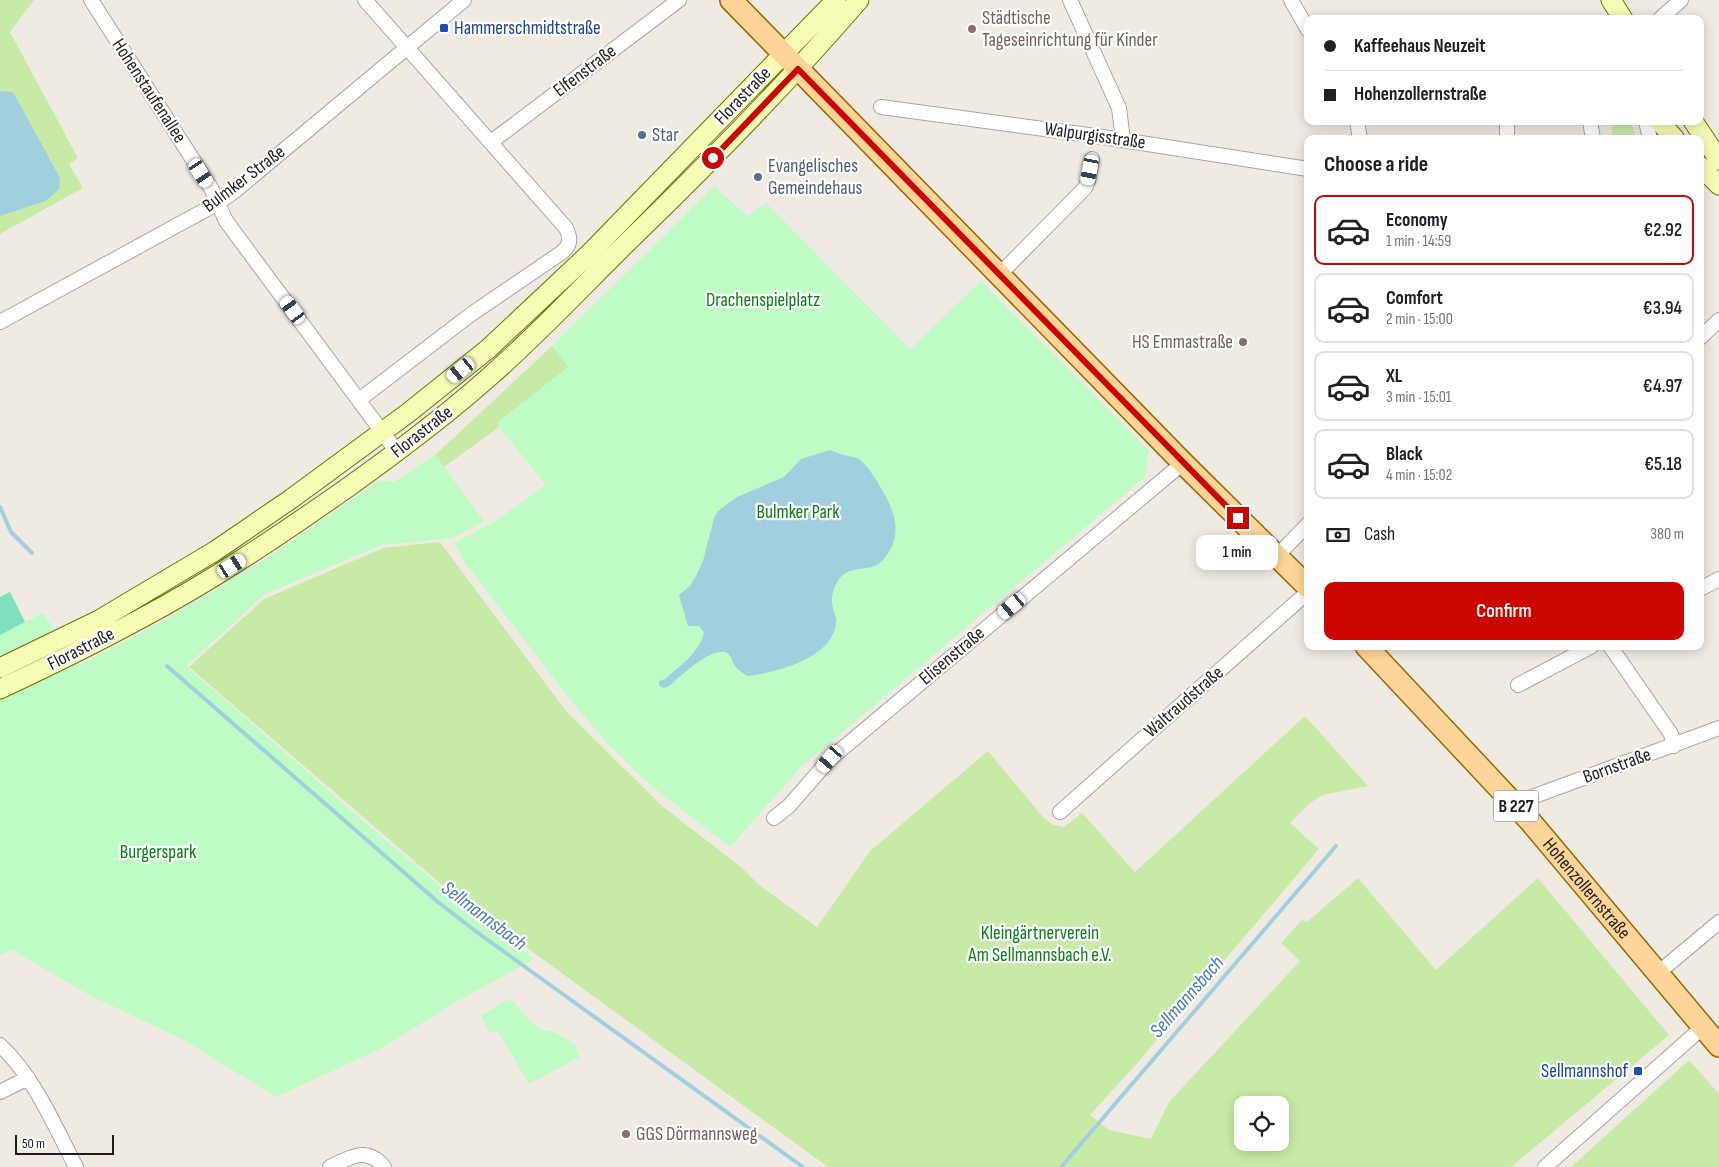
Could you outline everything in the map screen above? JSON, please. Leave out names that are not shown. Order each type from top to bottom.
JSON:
[{"type":"main road","points":[[731,0],[1183,463],[1304,583]]},
{"type":"main road","name":"Florastraße","points":[[0,688],[62,660],[192,590],[278,536],[432,426],[535,335],[676,195],[791,61],[836,0]]},
{"type":"main road","name":"Florastraße","points":[[0,668],[99,620],[215,551],[291,499],[382,432],[488,348],[535,306],[791,61],[859,0]]},
{"type":"main road","points":[[1602,0],[1607,15]]},
{"type":"main road","points":[[1610,0],[1620,15]]},
{"type":"main road","points":[[1663,125],[1672,135]]},
{"type":"main road","points":[[1704,155],[1710,172]]},
{"type":"main road","name":"Hohenzollernstraße","points":[[1370,650],[1519,809],[1719,1046]]},
{"type":"street","name":"Hohenstaufenallee","points":[[91,0],[211,188],[226,221],[397,452]]},
{"type":"street","points":[[359,400],[470,315],[561,253],[568,247],[570,242],[570,236],[566,228],[365,0]]},
{"type":"street","name":"Bulmker Straße","points":[[0,322],[218,203],[464,0]]},
{"type":"street","name":"Elfenstraße","points":[[491,142],[679,0]]},
{"type":"street","points":[[1070,0],[1119,108],[1123,140]]},
{"type":"street","points":[[1291,0],[1304,23]]},
{"type":"street","points":[[1664,15],[1681,0]]},
{"type":"street","name":"Walpurgisstraße","points":[[881,107],[1123,140],[1304,168]]},
{"type":"street","points":[[999,275],[1085,188],[1088,182],[1092,159]]},
{"type":"street","points":[[1704,334],[1719,320]]},
{"type":"street","name":"Elisenstraße","points":[[774,818],[789,806],[830,759],[1183,463]]},
{"type":"street","points":[[1277,556],[1304,528]]},
{"type":"street","points":[[1704,587],[1719,579]]},
{"type":"street","name":"Waltraudstraße","points":[[1060,812],[1304,596]]},
{"type":"street","points":[[1518,685],[1584,650]]},
{"type":"street","points":[[1613,650],[1671,734],[1674,746]]},
{"type":"street","name":"Bornstraße","points":[[1519,809],[1532,797],[1719,728]]},
{"type":"street","points":[[1658,973],[1719,922]]},
{"type":"street","points":[[1545,1167],[1703,1028]]},
{"type":"street","points":[[0,1045],[14,1059],[28,1078],[76,1167]]},
{"type":"street","points":[[0,1092],[28,1078]]},
{"type":"street","points":[[330,1167],[347,1158],[362,1154],[373,1157],[384,1167]]},
{"type":"green space","points":[[0,0],[34,0],[10,32],[78,158],[69,164],[83,188],[0,234],[0,216],[46,201],[13,93],[0,91]]},
{"type":"green space","points":[[1611,125],[1632,125],[1635,135],[1613,135]]},
{"type":"green space","name":"Bulmker Park","points":[[714,186],[747,216],[766,203],[910,349],[981,281],[1149,451],[1144,478],[802,766],[730,847],[648,783],[606,742],[570,699],[465,563],[454,543],[494,522],[546,485],[499,427],[498,422],[568,367],[552,346]]},
{"type":"green space","points":[[552,346],[569,367],[498,422],[499,427],[444,467],[435,455]]},
{"type":"green space","name":"Burgerspark","points":[[435,455],[484,521],[453,538],[382,545],[265,594],[186,666],[377,833],[440,886],[534,959],[454,1003],[380,1049],[276,1097],[184,1040],[91,996],[12,950],[0,955],[0,597],[10,592],[25,622],[43,613],[78,666],[172,616],[261,562],[379,481],[394,482]]},
{"type":"green space","name":"Kleingärtnerverein Am Sellmannsbach e.V.","points":[[440,542],[566,711],[662,806],[741,867],[758,884],[817,927],[870,851],[988,751],[1043,817],[1053,825],[1064,827],[1082,813],[1135,872],[1305,716],[1368,786],[1323,795],[1310,803],[1290,823],[1319,849],[1138,1062],[1090,1115],[1109,1130],[1151,1139],[1169,1102],[1300,961],[1281,943],[1302,920],[1307,922],[1358,878],[1436,970],[1538,878],[1669,1035],[1511,1167],[828,1167],[441,884],[189,667],[264,599],[383,548]]},
{"type":"green space","points":[[10,592],[25,622],[0,635],[0,597]]},
{"type":"green space","points":[[504,1000],[514,1002],[529,1020],[544,1031],[552,1031],[575,1044],[579,1057],[529,1084],[501,1036],[497,1031],[489,1032],[481,1015],[494,1009]]},
{"type":"green space","points":[[1689,1060],[1719,1094],[1719,1167],[1571,1167]]},
{"type":"water","points":[[0,91],[13,92],[60,178],[59,189],[46,201],[0,216]]},
{"type":"water","points":[[830,450],[858,458],[867,467],[892,511],[895,530],[890,550],[883,560],[873,566],[844,574],[839,579],[832,595],[836,623],[832,635],[825,646],[801,662],[773,671],[747,676],[736,667],[727,653],[713,654],[696,664],[668,687],[663,688],[659,685],[659,681],[665,679],[683,664],[699,646],[702,639],[704,632],[699,626],[688,626],[679,595],[690,586],[703,561],[714,518],[718,511],[737,497],[784,477],[801,459]]},
{"type":"waterway","name":"Sellmannsbach","points":[[0,507],[11,532],[32,553]]},
{"type":"waterway","name":"Sellmannsbach","points":[[167,666],[438,902],[478,933],[803,1167]]},
{"type":"waterway","name":"Sellmannsbach","points":[[1061,1167],[1336,846]]},
{"type":"place","name":"Hammerschmidtstraße","points":[[444,28]]},
{"type":"place","name":"Städtische Tageseinrichtung für Kinder","points":[[972,29]]},
{"type":"place","name":"Star","points":[[642,135]]},
{"type":"place","name":"Evangelisches Gemeindehaus","points":[[758,177]]},
{"type":"place","name":"HS Emmastraße","points":[[1243,342]]},
{"type":"place","name":"Sellmannshof","points":[[1638,1071]]},
{"type":"place","name":"GGS Dörmannsweg","points":[[626,1134]]},
{"type":"route","points":[[713,158],[798,69],[1238,518]]},
{"type":"park label","name":"Drachenspielplatz","points":[[763,300]]}]
